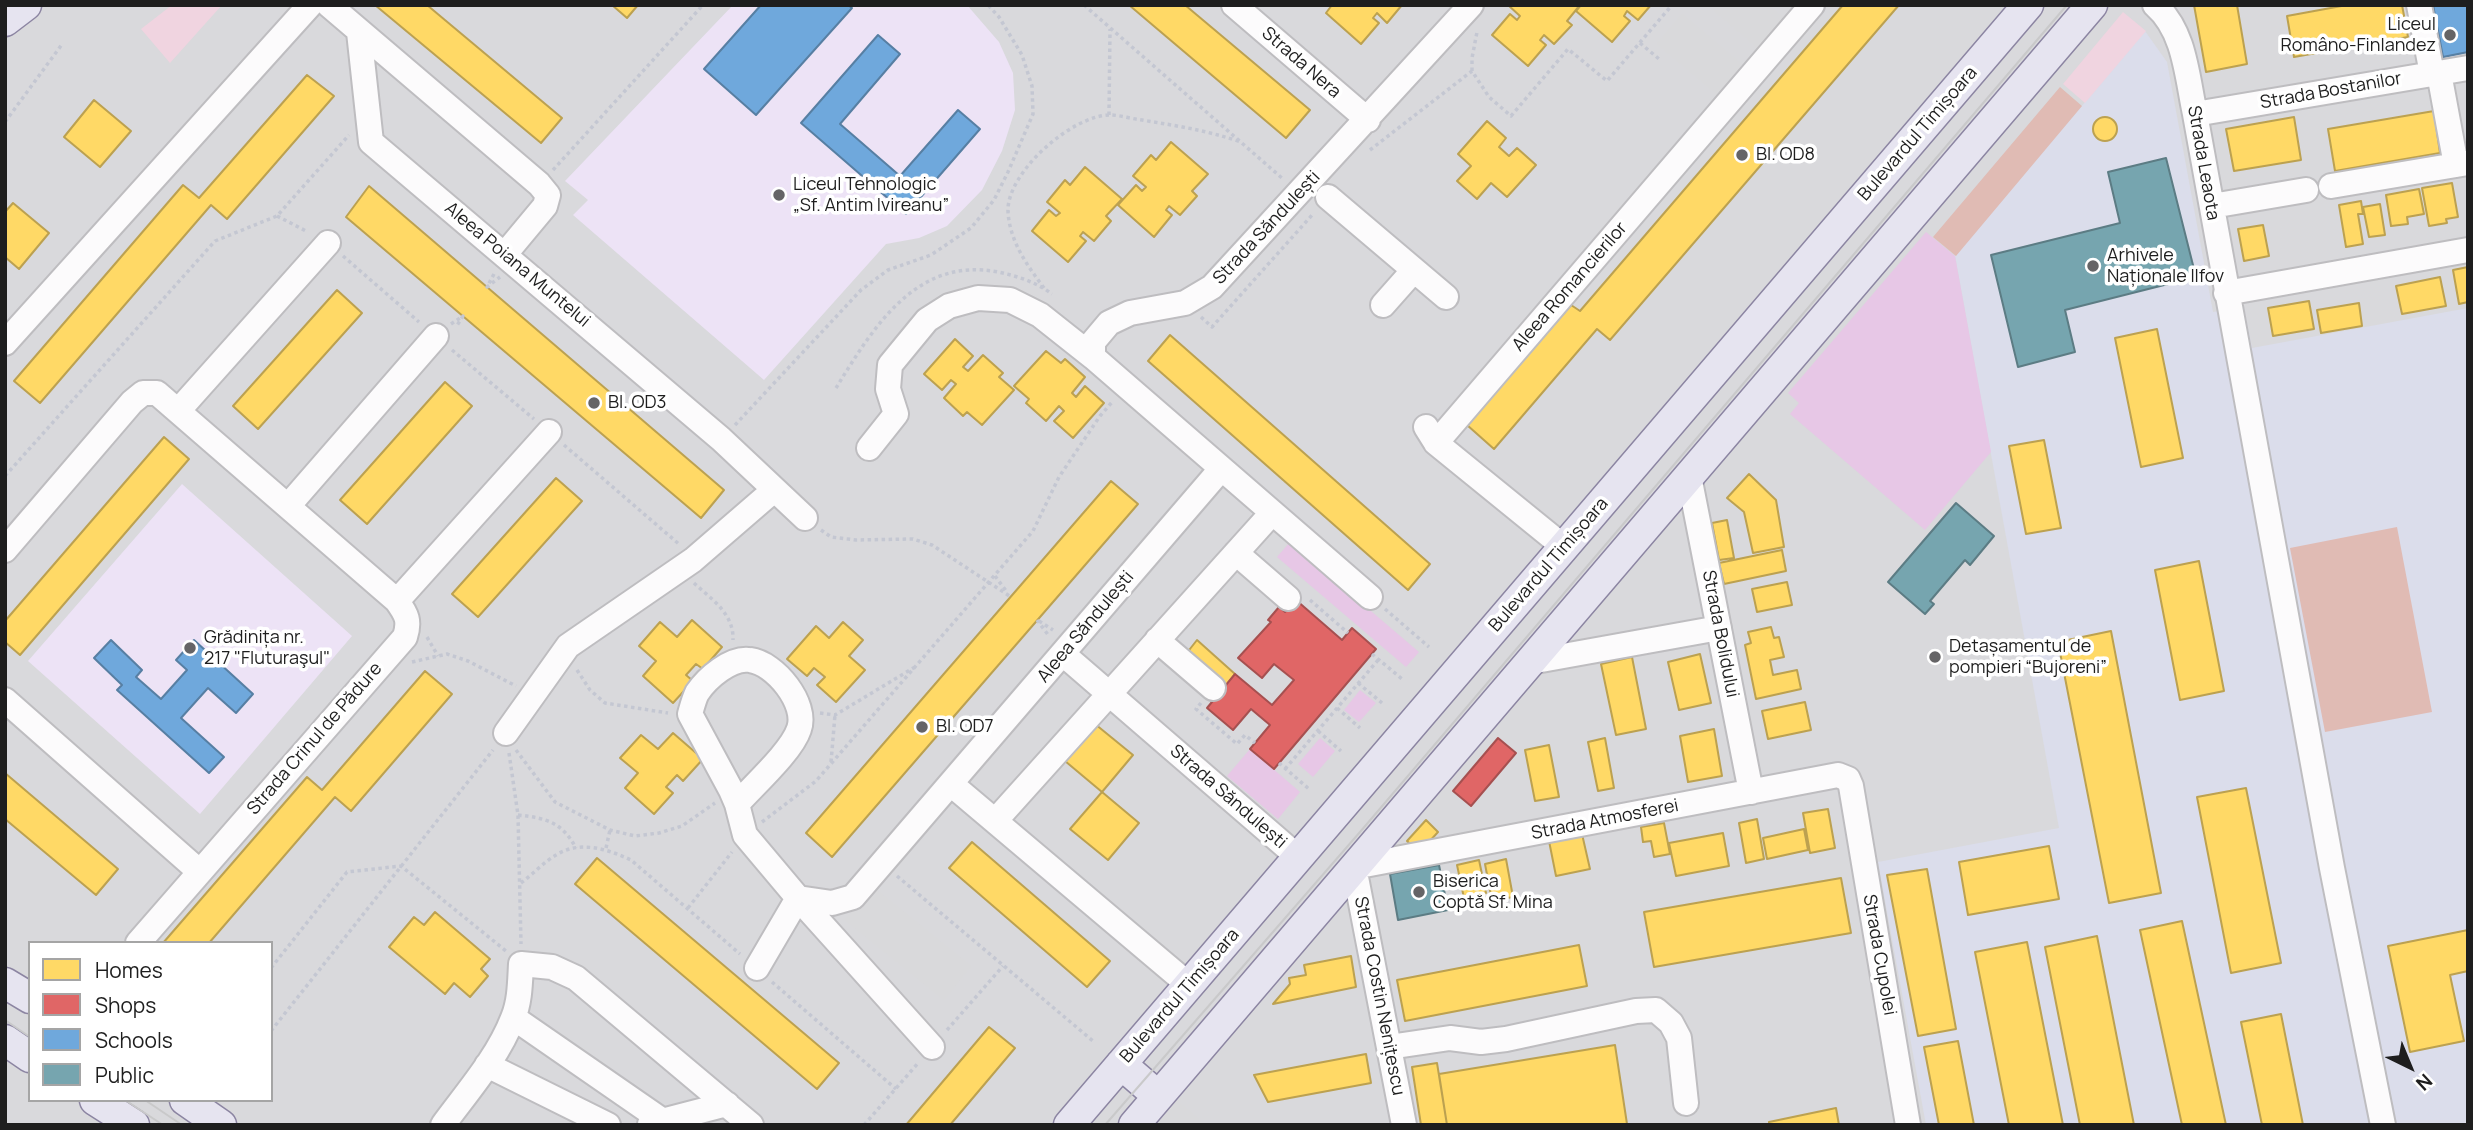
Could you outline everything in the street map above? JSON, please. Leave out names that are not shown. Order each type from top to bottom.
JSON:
[{"type":"main road","points":[[5,21],[26,5]]},
{"type":"main road","name":"Bulevardul Timișoara","points":[[1069,1125],[2028,5]]},
{"type":"main road","points":[[1134,1125],[1760,393],[2085,7]]},
{"type":"main road","points":[[1723,362],[1760,393]]},
{"type":"main road","points":[[5,983],[28,997]]},
{"type":"main road","points":[[5,1040],[28,1056]]},
{"type":"main road","points":[[1121,1065],[1158,1096]]},
{"type":"main road","points":[[98,1102],[134,1125]]},
{"type":"main road","points":[[188,1102],[221,1125]]},
{"type":"street","points":[[5,343],[310,5]]},
{"type":"street","points":[[329,5],[539,184],[548,195],[545,206],[505,254]]},
{"type":"street","name":"Strada Nera","points":[[1234,5],[1368,120]]},
{"type":"street","name":"Aleea Romancierilor","points":[[1564,547],[1431,435],[1812,5]]},
{"type":"street","name":"Strada Leaota","points":[[2155,5],[2173,26],[2181,45],[2195,114],[2329,854],[2382,1125]]},
{"type":"street","points":[[2331,186],[2462,164],[2435,73],[2419,5]]},
{"type":"street","name":"Strada Săndulești","points":[[1093,358],[1093,342],[1109,323],[1130,313],[1185,303],[1212,287],[1368,120],[1475,16]]},
{"type":"street","points":[[359,32],[371,142]]},
{"type":"street","name":"Strada Bostanilor","points":[[2195,114],[2468,68]]},
{"type":"street","name":"Aleea Poiana Muntelui","points":[[371,142],[721,439],[805,518]]},
{"type":"street","points":[[2212,206],[2306,190]]},
{"type":"street","points":[[1328,197],[1446,297]]},
{"type":"street","points":[[178,411],[328,243]]},
{"type":"street","points":[[2226,293],[2468,250]]},
{"type":"street","points":[[1383,305],[1414,270]]},
{"type":"street","points":[[869,448],[896,414],[888,389],[890,365],[927,320],[949,306],[978,298],[1010,300],[1040,315],[1093,358],[1370,597]]},
{"type":"street","points":[[288,506],[436,337]]},
{"type":"street","points":[[5,550],[132,402],[143,393],[157,393],[397,601],[549,432]]},
{"type":"street","name":"Aleea Săndulești","points":[[798,898],[824,903],[843,902],[859,892],[1221,469]]},
{"type":"street","name":"Strada Bolidului","points":[[1689,476],[1751,792]]},
{"type":"street","points":[[506,733],[568,646],[686,565],[774,490]]},
{"type":"street","points":[[995,821],[1272,513]]},
{"type":"street","points":[[1236,554],[1288,598]]},
{"type":"street","name":"Strada Crinul de Pădure","points":[[140,941],[405,637],[407,615],[397,601]]},
{"type":"street","points":[[1530,662],[1719,628]]},
{"type":"street","points":[[1157,640],[1213,688]]},
{"type":"street","name":"Strada Săndulești","points":[[1063,654],[1298,857]]},
{"type":"street","points":[[734,797],[793,742],[800,726],[801,711],[781,678],[763,664],[752,660],[724,666],[697,694],[690,714],[734,797],[745,835],[932,1047]]},
{"type":"street","points":[[5,700],[200,872]]},
{"type":"street","name":"Strada Atmosferei","points":[[1354,867],[1838,775],[1848,779],[1851,786]]},
{"type":"street","points":[[951,784],[1189,985]]},
{"type":"street","name":"Strada Cupolei","points":[[1851,786],[1908,1125]]},
{"type":"street","name":"Strada Costin Nenițescu","points":[[1354,867],[1404,1125]]},
{"type":"street","points":[[757,968],[798,898]]},
{"type":"street","points":[[443,1125],[487,1065],[514,1018],[522,964],[552,967],[576,978],[751,1125]]},
{"type":"street","points":[[1389,1047],[1450,1038],[1481,1042],[1506,1039],[1636,1011],[1656,1010],[1671,1023],[1679,1038],[1686,1103]]},
{"type":"street","points":[[514,1018],[655,1123],[727,1104]]},
{"type":"street","points":[[487,1065],[608,1125]]},
{"type":"path","points":[[539,184],[703,5]]},
{"type":"path","points":[[721,439],[860,290],[888,270],[931,255],[971,228],[994,200],[1033,114],[1032,86],[1022,55],[999,17],[988,5]]},
{"type":"path","points":[[1084,5],[1299,194]]},
{"type":"path","points":[[1511,116],[1568,49],[1607,81],[1672,5]]},
{"type":"path","points":[[1472,71],[1475,16]]},
{"type":"path","points":[[1109,115],[1110,28]]},
{"type":"path","points":[[5,122],[63,43]]},
{"type":"path","points":[[1640,43],[1659,59]]},
{"type":"path","points":[[1044,288],[1025,262],[1012,235],[1008,209],[1015,185],[1037,157],[1059,136],[1083,122],[1109,115],[1208,131],[1241,142]]},
{"type":"path","points":[[5,476],[215,242],[277,216],[351,132],[371,142]]},
{"type":"path","points":[[1004,181],[1015,185]]},
{"type":"path","points":[[277,216],[328,243],[675,540],[686,565],[722,607],[733,632],[736,662]]},
{"type":"path","points":[[688,908],[745,835],[817,781],[1033,531],[1059,477],[1100,416],[1126,387]]},
{"type":"path","points":[[805,518],[831,537],[856,541],[914,539],[932,545],[1011,597],[994,576]]},
{"type":"path","points":[[1370,597],[1429,647]]},
{"type":"path","points":[[568,646],[578,672],[590,690],[605,704],[678,715],[695,726]]},
{"type":"path","points":[[376,669],[447,654],[468,661],[532,696]]},
{"type":"path","points":[[1372,654],[1402,679]]},
{"type":"path","points":[[1286,769],[1379,659]]},
{"type":"path","points":[[801,711],[835,715],[919,664]]},
{"type":"path","points":[[1359,683],[1382,703]]},
{"type":"path","points":[[1337,708],[1360,728]]},
{"type":"path","points":[[831,764],[835,715]]},
{"type":"path","points":[[1318,731],[1341,751]]},
{"type":"path","points":[[506,733],[518,814],[522,964]]},
{"type":"path","points":[[506,733],[555,803],[610,830],[635,836],[682,826],[734,797]]},
{"type":"path","points":[[273,1028],[506,733]]},
{"type":"path","points":[[1279,763],[1308,789]]},
{"type":"path","points":[[518,814],[541,817],[557,825],[569,835],[576,848]]},
{"type":"path","points":[[606,849],[610,830]]},
{"type":"path","points":[[521,883],[557,854],[582,846],[606,849],[631,860],[896,1089]]},
{"type":"path","points":[[882,864],[1093,1041]]},
{"type":"path","points":[[273,965],[347,872],[401,866],[522,964]]},
{"type":"shaded area","points":[[5,5],[2468,5],[2468,1125],[5,1125]]},
{"type":"shaded area","points":[[172,5],[222,5],[170,63],[141,29]]},
{"type":"shaded area","name":"Liceul Tehnologic „Sf. Antim Ivireanu”","points":[[733,5],[967,5],[999,42],[1013,73],[1015,110],[1002,151],[982,190],[947,226],[919,238],[886,244],[764,380],[573,215],[588,200],[565,181]]},
{"type":"shaded area","points":[[1707,5],[1768,5],[1784,18],[1759,49]]},
{"type":"shaded area","points":[[2123,12],[2146,31],[2085,103],[2063,84]]},
{"type":"shaded area","points":[[1682,14],[1744,66],[1719,96],[1657,44]]},
{"type":"shaded area","points":[[2145,31],[2167,62],[2213,312],[2244,307],[2252,348],[2468,308],[2468,1125],[1926,1125],[1878,862],[2059,828],[1955,256]]},
{"type":"shaded area","points":[[2060,87],[2082,106],[1956,256],[1933,237]]},
{"type":"shaded area","points":[[1926,232],[1955,256],[1991,452],[1925,530],[1790,414],[1799,403],[1788,393]]},
{"type":"shaded area","name":"Grădinița nr. 217 \"Fluturaşul\"","points":[[182,484],[352,636],[200,814],[28,661]]},
{"type":"shaded area","points":[[2397,527],[2432,712],[2325,732],[2290,548]]},
{"type":"shaded area","points":[[1290,542],[1419,652],[1406,667],[1277,557]]},
{"type":"shaded area","points":[[1360,690],[1376,703],[1359,722],[1344,710]]},
{"type":"shaded area","points":[[1320,738],[1335,751],[1313,777],[1298,764]]},
{"type":"shaded area","points":[[1250,749],[1300,792],[1278,819],[1227,776]]},
{"type":"shaded area","points":[[873,887],[971,966],[944,1000],[845,920]]},
{"type":"shaded area","points":[[1175,1099],[1206,1125],[1154,1125]]},
{"type":"building: Homes","points":[[375,5],[427,5],[562,118],[541,143]]},
{"type":"building: Homes","points":[[612,5],[638,5],[627,18]]},
{"type":"building: Homes","points":[[1129,5],[1185,5],[1310,110],[1286,138]]},
{"type":"building: Homes","points":[[1332,5],[1402,5],[1387,23],[1377,13],[1373,18],[1379,23],[1361,44],[1326,13]]},
{"type":"building: Homes","points":[[1508,5],[1580,5],[1567,21],[1572,25],[1554,44],[1544,35],[1540,40],[1546,45],[1528,66],[1492,35],[1510,14],[1517,20],[1520,16]]},
{"type":"building: Homes","points":[[1581,5],[1651,5],[1638,20],[1627,11],[1624,16],[1630,21],[1612,42],[1576,11]]},
{"type":"building: Homes","name":"Bl. OD8","points":[[1843,5],[1899,5],[1610,340],[1597,329],[1494,449],[1467,425],[1571,305],[1580,311]]},
{"type":"building: Homes","points":[[2194,5],[2237,5],[2247,64],[2206,72]]},
{"type":"building: Homes","points":[[2347,5],[2402,5],[2408,37],[2294,57],[2287,16]]},
{"type":"building: Homes","points":[[307,75],[334,96],[227,219],[211,205],[40,403],[14,381],[183,185],[199,198]]},
{"type":"building: Homes","points":[[94,100],[131,131],[100,167],[64,137]]},
{"type":"building: Homes","points":[[2434,111],[2440,153],[2335,171],[2328,129]]},
{"type":"building: Homes","points":[[2105,117],[2114,120],[2117,129],[2114,138],[2105,141],[2096,138],[2093,129],[2096,120]]},
{"type":"building: Homes","points":[[2294,117],[2301,160],[2234,171],[2226,129]]},
{"type":"building: Homes","points":[[1487,121],[1506,138],[1499,147],[1509,156],[1517,148],[1536,165],[1507,197],[1491,183],[1477,199],[1457,181],[1471,166],[1458,154]]},
{"type":"building: Homes","points":[[1171,142],[1208,174],[1192,191],[1197,196],[1180,215],[1169,206],[1166,210],[1172,215],[1154,237],[1118,205],[1136,185],[1142,191],[1146,187],[1133,176],[1151,155],[1156,160]]},
{"type":"building: Homes","points":[[1085,167],[1122,199],[1106,216],[1111,221],[1094,241],[1083,232],[1080,236],[1086,241],[1068,262],[1032,231],[1049,210],[1056,216],[1060,213],[1047,202],[1065,180],[1070,185]]},
{"type":"building: Homes","points":[[2452,183],[2458,217],[2446,219],[2447,223],[2429,226],[2422,188]]},
{"type":"building: Homes","name":"Bl. OD3","points":[[369,186],[724,490],[701,518],[346,217]]},
{"type":"building: Homes","points":[[2419,189],[2424,214],[2407,217],[2408,224],[2391,226],[2386,195]]},
{"type":"building: Homes","points":[[2361,201],[2363,214],[2358,214],[2363,244],[2346,247],[2339,205]]},
{"type":"building: Homes","points":[[13,203],[49,233],[19,269],[5,257],[5,212]]},
{"type":"building: Homes","points":[[2380,204],[2385,235],[2369,237],[2363,207]]},
{"type":"building: Homes","points":[[2263,225],[2269,256],[2244,261],[2238,229]]},
{"type":"building: Homes","points":[[2468,267],[2468,302],[2459,304],[2453,270]]},
{"type":"building: Homes","points":[[2440,277],[2446,306],[2402,314],[2396,286]]},
{"type":"building: Homes","points":[[337,290],[362,313],[258,429],[233,406]]},
{"type":"building: Homes","points":[[2309,301],[2314,329],[2273,336],[2268,308]]},
{"type":"building: Homes","points":[[2359,303],[2362,326],[2321,333],[2317,310]]},
{"type":"building: Homes","points":[[2157,329],[2183,458],[2141,467],[2115,338]]},
{"type":"building: Homes","points":[[1170,335],[1430,564],[1408,590],[1148,361]]},
{"type":"building: Homes","points":[[955,339],[973,356],[963,367],[968,371],[983,355],[1003,373],[999,377],[1014,390],[982,425],[967,412],[963,416],[944,398],[956,384],[951,380],[942,390],[924,374]]},
{"type":"building: Homes","points":[[1046,351],[1061,363],[1065,359],[1085,377],[1072,393],[1076,397],[1085,386],[1104,403],[1073,438],[1054,421],[1064,411],[1059,406],[1046,421],[1026,403],[1029,399],[1014,386]]},
{"type":"building: Homes","points":[[445,382],[472,406],[367,524],[340,500]]},
{"type":"building: Homes","points":[[164,437],[189,459],[20,655],[5,642],[5,621]]},
{"type":"building: Homes","points":[[2044,440],[2061,528],[2026,534],[2009,446]]},
{"type":"building: Homes","points":[[1749,474],[1776,500],[1784,547],[1753,553],[1744,512],[1727,498]]},
{"type":"building: Homes","points":[[556,478],[582,501],[478,617],[452,594]]},
{"type":"building: Homes","name":"Bl. OD7","points":[[1111,481],[1138,504],[832,857],[806,833]]},
{"type":"building: Homes","points":[[1727,520],[1734,558],[1719,560],[1712,523]]},
{"type":"building: Homes","points":[[1782,550],[1786,571],[1724,584],[1719,563]]},
{"type":"building: Homes","points":[[2199,561],[2224,691],[2180,700],[2155,570]]},
{"type":"building: Homes","points":[[1787,582],[1792,605],[1757,612],[1752,589]]},
{"type":"building: Homes","points":[[692,620],[722,647],[703,669],[696,664],[686,675],[693,681],[673,703],[643,676],[656,661],[639,646],[660,622],[677,637]]},
{"type":"building: Homes","points":[[843,622],[863,640],[849,656],[865,670],[836,702],[817,685],[825,677],[814,668],[807,676],[787,659],[816,626],[829,638]]},
{"type":"building: Homes","points":[[1771,627],[1774,638],[1779,637],[1784,657],[1770,660],[1773,675],[1797,670],[1801,689],[1756,699],[1745,645],[1751,643],[1748,632]]},
{"type":"building: Homes","points":[[2111,631],[2161,893],[2109,903],[2058,642]]},
{"type":"building: Homes","points":[[1197,640],[1235,674],[1225,687],[1186,654]]},
{"type":"building: Homes","points":[[1700,654],[1711,703],[1679,710],[1668,662]]},
{"type":"building: Homes","points":[[1632,657],[1646,729],[1616,735],[1601,664]]},
{"type":"building: Homes","points":[[425,671],[452,694],[351,811],[335,797],[211,941],[165,941],[307,777],[322,790]]},
{"type":"building: Homes","points":[[1805,702],[1811,730],[1768,739],[1762,711]]},
{"type":"building: Homes","points":[[1095,724],[1133,755],[1102,792],[1065,761]]},
{"type":"building: Homes","points":[[1714,729],[1722,776],[1688,782],[1680,736]]},
{"type":"building: Homes","points":[[673,733],[703,759],[683,781],[677,775],[666,787],[673,793],[654,814],[625,788],[638,773],[620,758],[641,735],[658,749]]},
{"type":"building: Homes","points":[[1605,738],[1614,788],[1598,791],[1588,742]]},
{"type":"building: Homes","points":[[1549,745],[1559,797],[1535,801],[1525,750]]},
{"type":"building: Homes","points":[[5,773],[118,869],[96,895],[5,819]]},
{"type":"building: Homes","points":[[2246,788],[2281,963],[2231,973],[2197,797]]},
{"type":"building: Homes","points":[[1102,792],[1139,823],[1108,860],[1070,829]]},
{"type":"building: Homes","points":[[1828,809],[1835,848],[1810,853],[1803,813]]},
{"type":"building: Homes","points":[[1757,819],[1764,859],[1746,863],[1739,823]]},
{"type":"building: Homes","points":[[1426,820],[1438,832],[1419,853],[1407,841]]},
{"type":"building: Homes","points":[[1664,823],[1670,854],[1654,857],[1651,841],[1643,842],[1641,827]]},
{"type":"building: Homes","points":[[1804,829],[1808,850],[1767,859],[1763,838]]},
{"type":"building: Homes","points":[[1723,833],[1729,866],[1676,876],[1669,843]]},
{"type":"building: Homes","points":[[1582,834],[1590,869],[1556,876],[1549,841]]},
{"type":"building: Homes","points":[[972,842],[1110,961],[1087,987],[949,868]]},
{"type":"building: Homes","points":[[2049,846],[2059,899],[1968,915],[1959,862]]},
{"type":"building: Homes","points":[[597,858],[839,1063],[817,1089],[575,884]]},
{"type":"building: Homes","points":[[1506,859],[1513,897],[1492,901],[1485,864]]},
{"type":"building: Homes","points":[[1479,860],[1486,893],[1464,898],[1457,865]]},
{"type":"building: Homes","points":[[1927,869],[1956,1029],[1918,1036],[1887,875]]},
{"type":"building: Homes","points":[[1841,878],[1851,933],[1654,967],[1644,912]]},
{"type":"building: Homes","points":[[435,912],[490,959],[481,969],[488,976],[470,997],[454,983],[445,994],[389,947],[414,917],[424,925]]},
{"type":"building: Homes","points":[[2182,921],[2226,1125],[2182,1125],[2140,930]]},
{"type":"building: Homes","points":[[2468,930],[2468,971],[2450,975],[2464,1041],[2410,1052],[2388,946]]},
{"type":"building: Homes","points":[[2097,936],[2134,1125],[2080,1125],[2045,947]]},
{"type":"building: Homes","points":[[2027,942],[2063,1125],[2009,1125],[1975,952]]},
{"type":"building: Homes","points":[[1579,945],[1587,986],[1405,1021],[1397,980]]},
{"type":"building: Homes","points":[[1351,956],[1356,987],[1273,1004],[1290,984],[1289,978],[1306,975],[1304,965]]},
{"type":"building: Homes","points":[[2281,1014],[2303,1125],[2262,1125],[2241,1022]]},
{"type":"building: Homes","points":[[989,1027],[1015,1048],[950,1125],[906,1125]]},
{"type":"building: Homes","points":[[1958,1041],[1974,1125],[1939,1125],[1924,1047]]},
{"type":"building: Homes","points":[[1615,1045],[1627,1124],[1447,1125],[1439,1074]]},
{"type":"building: Homes","points":[[1366,1054],[1371,1083],[1268,1102],[1254,1075]]},
{"type":"building: Homes","points":[[1437,1063],[1447,1125],[1421,1125],[1412,1067]]},
{"type":"building: Homes","points":[[1836,1108],[1839,1125],[1769,1125],[1769,1122]]},
{"type":"building: Shops","points":[[1296,600],[1342,640],[1352,628],[1376,649],[1274,769],[1250,749],[1270,725],[1251,709],[1233,730],[1207,708],[1235,674],[1272,705],[1294,680],[1274,664],[1262,678],[1238,658],[1271,622],[1268,620],[1279,607],[1285,612]]},
{"type":"building: Shops","points":[[1498,738],[1516,753],[1471,806],[1453,791]]},
{"type":"building: Schools","points":[[761,5],[848,5],[852,8],[756,115],[704,69]]},
{"type":"building: Schools","name":"Liceul Româno-Finlandez","points":[[2433,5],[2468,5],[2468,52],[2443,57]]},
{"type":"building: Schools","points":[[878,35],[900,54],[840,124],[900,176],[958,110],[980,129],[906,214],[801,123]]},
{"type":"building: Schools","points":[[111,640],[142,670],[136,677],[161,699],[187,670],[176,660],[194,640],[253,694],[236,713],[208,688],[181,718],[224,757],[209,773],[117,690],[122,685],[94,658]]},
{"type":"building: Public","name":"Arhivele Naționale Ilfov","points":[[2166,158],[2196,277],[2065,310],[2075,352],[2018,367],[1991,255],[2120,223],[2108,172]]},
{"type":"building: Public","points":[[1956,503],[1994,536],[1970,565],[1965,560],[1930,601],[1934,604],[1925,614],[1888,582]]},
{"type":"building: Public","name":"Biserica Coptă Sf. Mina","points":[[1439,865],[1448,910],[1398,920],[1390,874]]},
{"type":"tram line","points":[[1105,1125],[1360,832],[2067,5]]},
{"type":"tram line","points":[[5,1020],[28,1036]]},
{"type":"tram line","points":[[128,1102],[163,1125]]},
{"type":"tram line","points":[[148,1102],[182,1125]]},
{"type":"place","name":"Liceul Româno-Finlandez","points":[[2450,35]]},
{"type":"place","name":"Bl. OD8","points":[[1742,155]]},
{"type":"place","name":"Liceul Tehnologic „Sf. Antim Ivireanu”","points":[[779,195]]},
{"type":"place","name":"Arhivele Naționale Ilfov","points":[[2093,266]]},
{"type":"place","name":"Bl. OD3","points":[[594,403]]},
{"type":"place","name":"Grădinița nr. 217 \"Fluturaşul\"","points":[[190,648]]},
{"type":"place","name":"Detașamentul de pompieri “Bujoreni”","points":[[1935,657]]},
{"type":"place","name":"Bl. OD7","points":[[922,727]]},
{"type":"place","name":"Biserica Coptă Sf. Mina","points":[[1419,892]]}]
